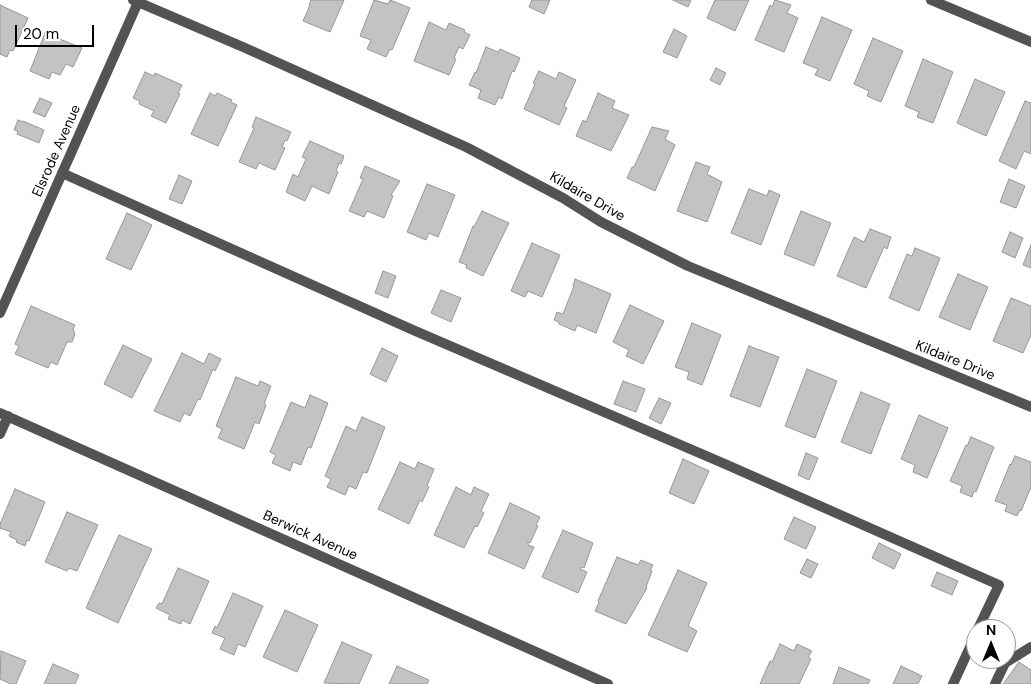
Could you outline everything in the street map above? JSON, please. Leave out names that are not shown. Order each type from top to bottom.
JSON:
[{"type":"street","points":[[932,0],[1031,42]]},
{"type":"street","name":"Elsrode Avenue","points":[[0,313],[137,1]]},
{"type":"street","name":"Kildaire Drive","points":[[137,1],[466,147],[563,198],[601,222],[688,266],[1031,407]]},
{"type":"street","points":[[62,173],[413,330],[716,460],[999,585],[983,619]]},
{"type":"street","points":[[0,434],[4,415]]},
{"type":"street","name":"Berwick Avenue","points":[[4,415],[608,684]]},
{"type":"street","points":[[995,684],[1005,663],[1031,647]]},
{"type":"street","points":[[953,684],[966,656]]},
{"type":"building","points":[[311,0],[344,0],[330,32],[303,21]]},
{"type":"building","points":[[374,0],[388,4],[390,0],[410,8],[392,50],[390,49],[386,57],[367,49],[371,40],[360,36]]},
{"type":"building","points":[[532,0],[550,0],[544,14],[529,7]]},
{"type":"building","points":[[673,0],[691,0],[688,7]]},
{"type":"building","points":[[715,0],[749,0],[735,31],[707,18]]},
{"type":"building","points":[[775,0],[791,5],[787,13],[798,18],[784,52],[755,40],[770,5],[772,7]]},
{"type":"building","points":[[0,5],[28,18],[13,51],[10,50],[7,57],[0,54]]},
{"type":"building","points":[[822,17],[852,30],[830,81],[815,75],[818,69],[803,63]]},
{"type":"building","points":[[429,22],[446,30],[449,23],[465,30],[464,32],[470,35],[463,49],[459,47],[449,75],[414,61]]},
{"type":"building","points":[[674,29],[687,36],[677,58],[663,52]]},
{"type":"building","points":[[45,33],[82,48],[73,67],[66,64],[60,75],[52,72],[49,79],[30,71]]},
{"type":"building","points":[[873,38],[903,51],[881,102],[867,96],[869,91],[854,84]]},
{"type":"building","points":[[486,47],[498,52],[500,49],[520,58],[514,72],[512,71],[502,99],[499,97],[495,105],[478,98],[481,90],[469,85]]},
{"type":"building","points":[[923,59],[953,72],[933,123],[917,117],[919,112],[905,106]]},
{"type":"building","points":[[716,68],[726,73],[720,85],[710,80]]},
{"type":"building","points":[[539,71],[556,79],[559,72],[576,80],[564,106],[567,108],[559,125],[524,109]]},
{"type":"building","points":[[145,72],[154,76],[155,73],[182,85],[178,93],[180,94],[166,123],[151,116],[154,111],[139,104],[140,101],[133,98]]},
{"type":"building","points":[[975,79],[1005,92],[986,136],[957,123]]},
{"type":"building","points":[[210,93],[215,96],[217,93],[232,100],[231,102],[237,105],[218,146],[191,134]]},
{"type":"building","points":[[598,93],[615,101],[612,108],[629,115],[611,151],[576,136],[583,120],[586,122]]},
{"type":"building","points":[[40,98],[52,103],[45,117],[33,112]]},
{"type":"building","points":[[1025,101],[1031,103],[1031,154],[1024,151],[1016,169],[999,161]]},
{"type":"building","points":[[256,117],[291,132],[282,147],[285,148],[275,170],[259,163],[256,169],[239,162],[254,128],[252,127]]},
{"type":"building","points":[[18,120],[44,130],[39,143],[17,134],[18,131],[14,130]]},
{"type":"building","points":[[652,127],[669,131],[665,139],[675,145],[655,191],[627,178]]},
{"type":"building","points":[[310,141],[344,156],[341,164],[339,163],[336,171],[338,172],[329,194],[312,186],[305,201],[286,192],[293,174],[298,177],[306,159],[302,157]]},
{"type":"building","points":[[696,162],[710,167],[707,174],[722,182],[707,222],[677,211]]},
{"type":"building","points":[[365,166],[400,181],[391,195],[393,196],[384,218],[367,211],[364,217],[349,211],[363,179],[360,178]]},
{"type":"building","points":[[179,175],[192,181],[182,204],[169,199]]},
{"type":"building","points":[[1009,179],[1025,186],[1016,208],[1000,202]]},
{"type":"building","points":[[427,184],[455,195],[438,237],[429,233],[426,240],[407,232]]},
{"type":"building","points":[[749,189],[767,196],[769,190],[780,195],[761,245],[731,233]]},
{"type":"building","points":[[482,211],[509,223],[483,276],[466,268],[467,265],[459,262],[473,226]]},
{"type":"building","points":[[801,211],[831,223],[814,266],[784,254]]},
{"type":"building","points":[[127,213],[152,225],[131,270],[106,259]]},
{"type":"building","points":[[870,229],[891,237],[887,249],[884,247],[866,288],[837,276],[854,237],[864,242]]},
{"type":"building","points":[[1010,232],[1023,238],[1015,258],[1002,252]]},
{"type":"building","points":[[532,243],[560,255],[542,297],[528,291],[525,297],[511,291]]},
{"type":"building","points":[[1031,245],[1031,268],[1023,265]]},
{"type":"building","points":[[915,248],[940,258],[919,311],[889,298],[907,254],[912,256]]},
{"type":"building","points":[[383,271],[396,276],[388,298],[375,293]]},
{"type":"building","points":[[958,274],[988,287],[970,330],[939,317]]},
{"type":"building","points":[[575,279],[611,294],[596,333],[577,325],[575,331],[554,320],[557,312],[563,314]]},
{"type":"building","points":[[441,290],[461,298],[451,322],[431,313]]},
{"type":"building","points":[[1011,298],[1031,306],[1031,335],[1023,353],[993,341]]},
{"type":"building","points":[[630,305],[664,321],[643,364],[626,356],[629,350],[613,342]]},
{"type":"building","points":[[31,306],[75,325],[73,329],[75,334],[72,342],[67,342],[57,365],[51,362],[48,368],[15,354],[19,346],[15,344]]},
{"type":"building","points":[[692,323],[721,335],[702,385],[687,379],[689,372],[675,367]]},
{"type":"building","points":[[123,345],[152,359],[132,398],[104,384]]},
{"type":"building","points":[[749,346],[779,357],[760,407],[730,396]]},
{"type":"building","points":[[382,348],[398,356],[386,382],[370,374]]},
{"type":"building","points":[[182,353],[204,364],[209,353],[221,359],[215,371],[213,369],[200,400],[198,399],[190,416],[184,413],[180,422],[154,411]]},
{"type":"building","points":[[807,369],[837,381],[815,438],[785,426]]},
{"type":"building","points":[[236,377],[258,386],[260,381],[271,386],[259,424],[255,422],[244,449],[218,438],[222,429],[216,426]]},
{"type":"building","points":[[623,381],[645,389],[636,412],[614,404]]},
{"type":"building","points":[[861,392],[890,404],[871,454],[841,442]]},
{"type":"building","points":[[310,395],[328,403],[311,448],[308,447],[301,465],[293,462],[290,471],[272,463],[276,455],[270,452],[291,402],[305,408]]},
{"type":"building","points":[[659,398],[671,403],[661,424],[649,418]]},
{"type":"building","points":[[919,415],[948,428],[927,478],[913,472],[915,465],[901,459]]},
{"type":"building","points":[[362,417],[385,427],[367,473],[363,472],[356,489],[349,486],[345,495],[327,487],[331,479],[325,476],[346,426],[356,431]]},
{"type":"building","points":[[971,437],[994,447],[976,492],[974,491],[972,497],[960,492],[962,486],[950,481]]},
{"type":"building","points":[[806,453],[818,458],[809,480],[798,475]]},
{"type":"building","points":[[1015,456],[1031,462],[1031,487],[1017,516],[1005,511],[1007,505],[995,501]]},
{"type":"building","points":[[683,459],[709,471],[694,504],[669,493]]},
{"type":"building","points":[[400,462],[415,469],[418,462],[434,469],[427,486],[429,487],[422,502],[420,500],[409,524],[378,509]]},
{"type":"building","points":[[456,487],[471,495],[474,487],[489,494],[481,511],[484,513],[464,548],[434,535]]},
{"type":"building","points":[[15,489],[45,502],[29,541],[27,540],[25,546],[9,536],[11,532],[0,528]]},
{"type":"building","points":[[510,503],[540,517],[530,543],[528,542],[528,545],[534,547],[524,569],[488,553]]},
{"type":"building","points":[[67,512],[98,525],[77,571],[69,568],[67,571],[45,562]]},
{"type":"building","points":[[794,517],[816,527],[806,549],[784,539]]},
{"type":"building","points":[[563,530],[593,543],[584,568],[580,569],[587,572],[578,593],[542,577]]},
{"type":"building","points":[[119,535],[152,549],[118,623],[86,608]]},
{"type":"building","points":[[879,543],[901,554],[894,569],[872,558]]},
{"type":"building","points":[[617,557],[638,565],[641,560],[653,565],[647,588],[626,624],[595,611]]},
{"type":"building","points":[[807,559],[818,564],[811,578],[800,573]]},
{"type":"building","points":[[178,568],[209,581],[190,624],[182,620],[181,624],[168,619],[170,615],[156,608],[159,603],[162,604]]},
{"type":"building","points":[[678,570],[707,583],[688,626],[697,631],[687,652],[648,635]]},
{"type":"building","points":[[937,572],[958,581],[952,595],[931,586]]},
{"type":"building","points":[[233,593],[263,606],[245,647],[238,644],[234,655],[220,649],[225,638],[212,633],[215,626],[217,628]]},
{"type":"building","points":[[285,610],[318,625],[297,672],[263,657]]},
{"type":"building","points":[[342,642],[372,655],[359,684],[324,683]]},
{"type":"building","points":[[780,644],[794,651],[797,644],[812,651],[808,657],[811,659],[799,684],[760,684],[770,661],[772,662]]},
{"type":"building","points":[[1,651],[26,661],[16,684],[0,679]]},
{"type":"building","points":[[1019,662],[1031,670],[1031,684],[1003,684],[1014,669],[1016,669]]},
{"type":"building","points":[[53,664],[79,675],[75,684],[44,684]]},
{"type":"building","points":[[397,666],[429,680],[427,684],[389,684]]},
{"type":"building","points":[[901,666],[922,676],[918,684],[893,684]]},
{"type":"building","points":[[839,667],[870,680],[868,684],[833,684]]}]
